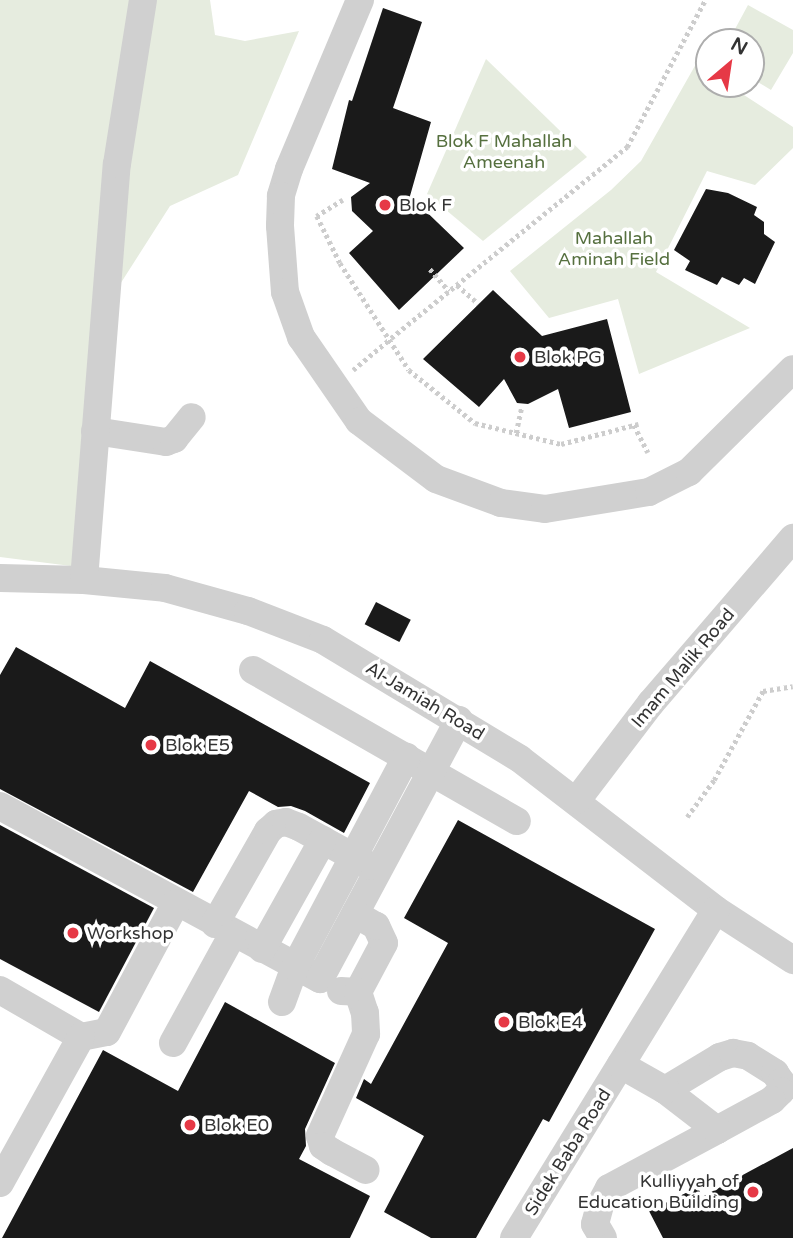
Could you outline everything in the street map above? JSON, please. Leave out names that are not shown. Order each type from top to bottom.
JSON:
[{"type":"street","points":[[84,580],[117,164],[143,0]]},
{"type":"street","points":[[360,0],[289,169],[281,196],[279,226],[285,292],[301,337],[359,421],[436,479],[501,503],[545,509],[649,492],[689,472],[793,369]]},
{"type":"street","points":[[95,431],[166,442],[174,439],[192,416]]},
{"type":"street","name":"Imam Malik Road","points":[[577,800],[651,703],[793,538]]},
{"type":"street","name":"Al-Jamiah Road","points":[[0,578],[84,580],[165,587],[248,611],[323,640],[520,759],[577,800],[716,910],[793,960]]},
{"type":"street","points":[[253,670],[517,821]]},
{"type":"street","points":[[282,1002],[295,967],[354,857],[384,832],[431,772],[459,720]]},
{"type":"street","points":[[320,979],[378,871],[384,832],[407,757]]},
{"type":"street","points":[[0,806],[344,993],[358,992]]},
{"type":"street","points":[[173,1043],[268,831],[276,824],[286,822],[378,871]]},
{"type":"street","points":[[262,949],[323,840]]},
{"type":"street","points":[[0,990],[81,1037],[107,1032],[176,903]]},
{"type":"street","name":"Sidek Baba Road","points":[[514,1238],[716,910]]},
{"type":"street","points":[[355,914],[376,926],[384,943],[358,992],[365,1013],[366,1034],[320,1136],[323,1146],[332,1153],[366,1170]]},
{"type":"street","points":[[0,1183],[81,1037]]},
{"type":"street","points":[[591,1233],[609,1188],[772,1100],[781,1091],[781,1082],[775,1073],[748,1056],[733,1053],[720,1057],[665,1090]]},
{"type":"street","points":[[621,1065],[665,1090],[717,1130]]},
{"type":"path","points":[[348,374],[627,147],[705,0]]},
{"type":"path","points":[[342,200],[317,216],[340,263],[410,370],[475,423],[561,444],[636,424],[648,453]]},
{"type":"path","points":[[430,269],[449,291]]},
{"type":"path","points":[[457,284],[478,303]]},
{"type":"path","points":[[516,433],[521,409]]},
{"type":"path","points":[[687,817],[715,780],[762,691],[793,686]]},
{"type":"green space","points":[[0,0],[210,0],[215,35],[245,41],[299,31],[238,175],[170,206],[117,289],[79,567],[0,557]]},
{"type":"green space","points":[[748,5],[793,30],[793,53],[771,90],[765,86],[765,28],[736,28]]},
{"type":"green space","name":"Blok F Mahallah Ameenah","points":[[486,59],[587,157],[483,241],[427,194]]},
{"type":"green space","name":"Mahallah Aminah Field","points":[[695,66],[695,98],[748,98],[793,127],[793,148],[755,185],[707,171],[656,272],[750,328],[639,374],[618,299],[549,318],[510,271],[611,190],[641,161]]},
{"type":"building","name":"Blok F","points":[[383,8],[422,22],[393,108],[431,122],[410,196],[464,248],[399,310],[349,253],[373,231],[352,211],[351,197],[370,183],[332,169],[349,100],[352,101]]},
{"type":"building","points":[[706,189],[728,193],[757,207],[754,215],[764,222],[764,234],[775,242],[755,284],[744,278],[739,285],[722,277],[717,285],[685,270],[690,261],[674,250]]},
{"type":"building","name":"Blok PG","points":[[493,290],[542,336],[607,319],[631,412],[569,428],[558,389],[528,404],[517,403],[504,379],[479,407],[423,359]]},
{"type":"building","points":[[376,602],[411,620],[399,642],[365,624]]},
{"type":"building","name":"Blok E5","points":[[16,647],[125,708],[150,661],[370,783],[344,833],[305,811],[291,806],[278,807],[249,791],[193,892],[0,789],[0,675]]},
{"type":"building","name":"Blok E4","points":[[458,820],[655,929],[549,1122],[543,1119],[476,1238],[431,1238],[384,1212],[424,1136],[356,1098],[364,1079],[371,1084],[448,943],[404,918]]},
{"type":"building","name":"Workshop","points":[[0,825],[154,908],[99,1012],[0,959]]},
{"type":"building","name":"Blok E0","points":[[225,1002],[335,1063],[305,1129],[306,1146],[299,1159],[370,1196],[350,1238],[2,1238],[103,1050],[178,1091]]},
{"type":"building","name":"Kulliyyah of Education Building","points":[[793,1148],[793,1238],[663,1238],[649,1211],[698,1187],[702,1197]]},
{"type":"place","name":"Blok F","points":[[385,205]]},
{"type":"place","name":"Blok PG","points":[[520,357]]},
{"type":"place","name":"Blok E5","points":[[151,745]]},
{"type":"place","name":"Workshop","points":[[73,933]]},
{"type":"place","name":"Blok E4","points":[[504,1022]]},
{"type":"place","name":"Blok E0","points":[[190,1125]]},
{"type":"place","name":"Kulliyyah of Education Building","points":[[753,1192]]}]
